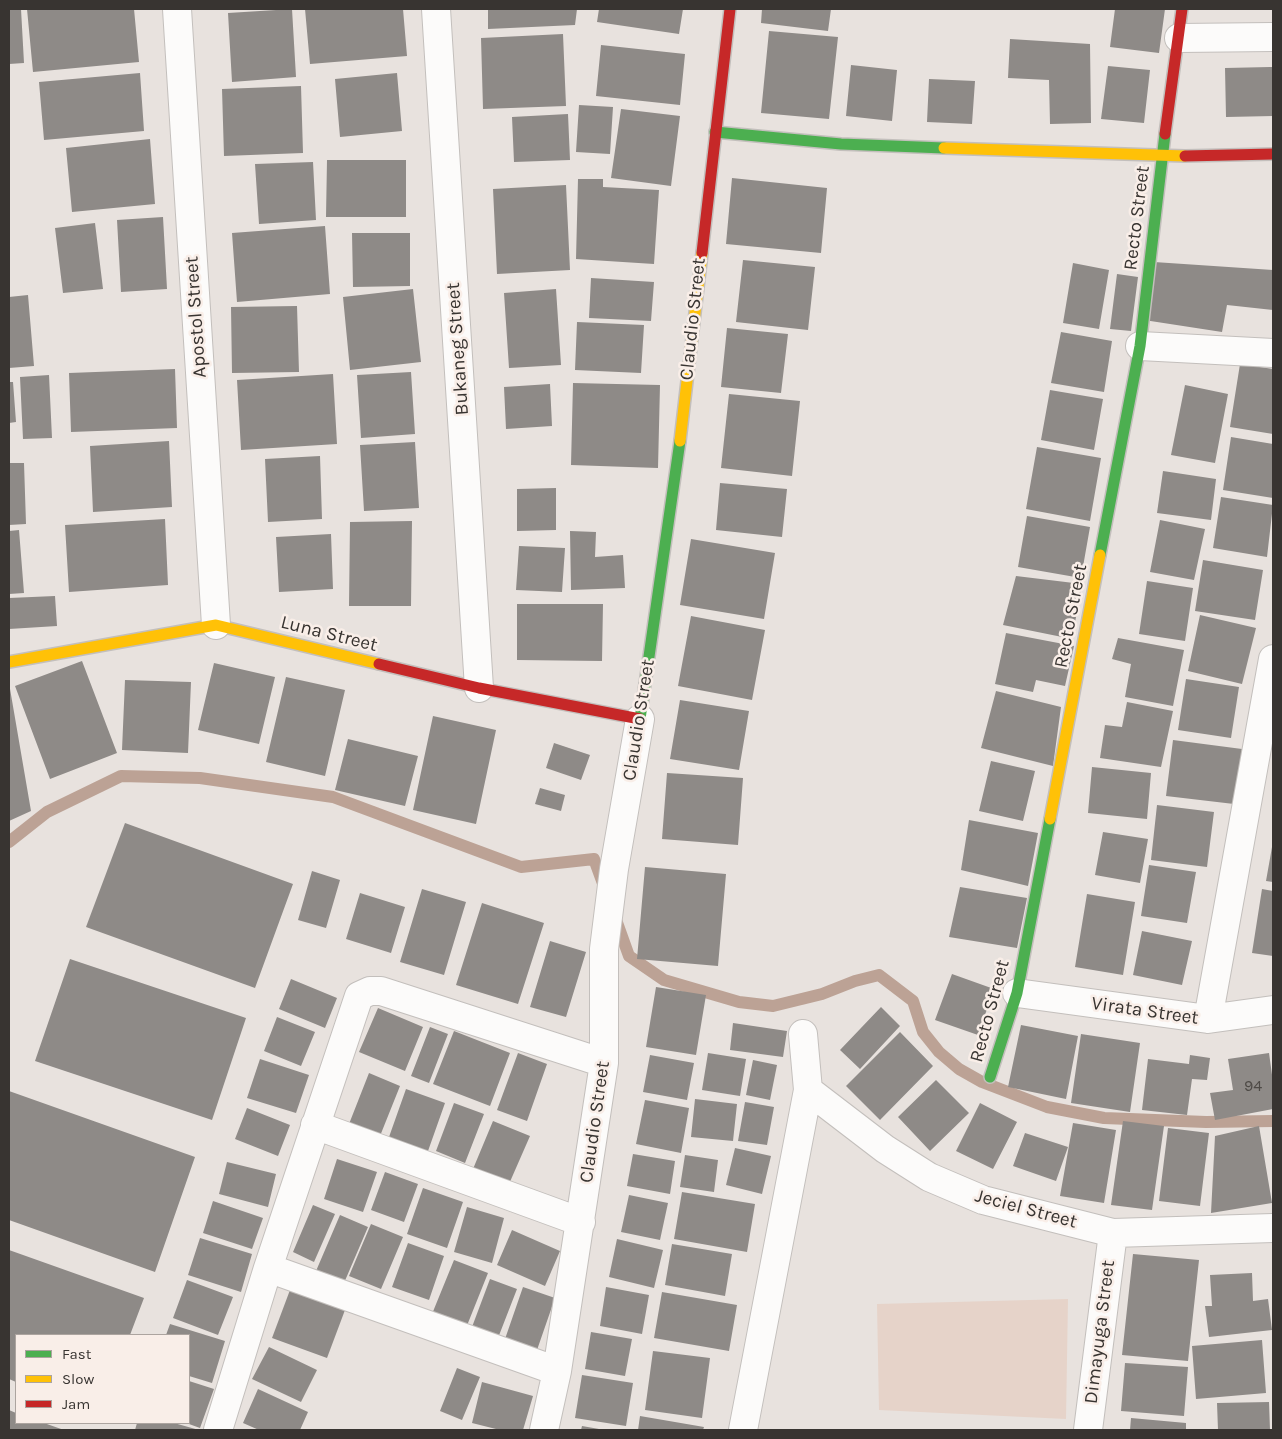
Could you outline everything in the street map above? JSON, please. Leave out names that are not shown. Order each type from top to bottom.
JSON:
[{"type":"main road","name":"Claudio Street","points":[[640,719],[679,448],[714,132],[730,9]]},
{"type":"main road","name":"Recto Street","points":[[990,1077],[1017,993],[1140,346],[1162,157],[1182,9]]},
{"type":"main road","points":[[714,132],[841,144],[1162,157],[1273,154]]},
{"type":"main road","name":"Luna Street","points":[[9,662],[216,625],[479,688],[640,719]]},
{"type":"street","name":"Apostol Street","points":[[177,9],[216,625]]},
{"type":"street","name":"Bukaneg Street","points":[[436,9],[479,688]]},
{"type":"street","points":[[1179,38],[1273,37]]},
{"type":"street","points":[[1140,346],[1273,353]]},
{"type":"street","points":[[1208,1019],[1273,659]]},
{"type":"street","name":"Claudio Street","points":[[544,1430],[557,1371],[604,1063],[604,949],[614,869],[640,719]]},
{"type":"street","points":[[218,1430],[268,1268],[359,996],[370,991],[380,991],[604,1063]]},
{"type":"street","name":"Virata Street","points":[[1017,993],[1208,1019],[1273,1010]]},
{"type":"street","points":[[743,1430],[808,1090],[803,1034]]},
{"type":"street","name":"Jeciel Street","points":[[808,1090],[886,1149],[929,1177],[983,1200],[1113,1233],[1273,1228]]},
{"type":"street","points":[[315,1125],[581,1222]]},
{"type":"street","name":"Dimayuga Street","points":[[1088,1430],[1113,1233]]},
{"type":"street","points":[[268,1268],[557,1371]]},
{"type":"shaded area","points":[[1068,1299],[1066,1419],[879,1410],[877,1304]]},
{"type":"building","points":[[9,9],[21,9],[24,63],[9,64]]},
{"type":"building","points":[[27,9],[134,9],[139,62],[33,72]]},
{"type":"building","points":[[292,9],[296,77],[232,82],[228,13]]},
{"type":"building","points":[[305,9],[403,9],[407,56],[310,64]]},
{"type":"building","points":[[488,9],[577,9],[575,25],[488,29]]},
{"type":"building","points":[[599,9],[683,9],[679,34],[597,22]]},
{"type":"building","points":[[762,9],[831,9],[828,31],[761,23]]},
{"type":"building","points":[[1115,9],[1165,9],[1159,53],[1110,47]]},
{"type":"building","points":[[769,31],[838,37],[829,119],[761,113]]},
{"type":"building","points":[[563,34],[566,106],[483,109],[481,38]]},
{"type":"building","points":[[1010,39],[1090,44],[1091,123],[1050,124],[1049,80],[1008,78]]},
{"type":"building","points":[[601,45],[685,54],[680,105],[596,96]]},
{"type":"building","points":[[851,65],[897,70],[892,121],[846,116]]},
{"type":"building","points":[[1108,66],[1150,70],[1144,123],[1101,119]]},
{"type":"building","points":[[1273,67],[1273,116],[1226,117],[1225,68]]},
{"type":"building","points":[[140,73],[144,131],[44,140],[39,82]]},
{"type":"building","points":[[397,73],[402,131],[340,137],[335,79]]},
{"type":"building","points":[[929,79],[975,81],[972,124],[927,122]]},
{"type":"building","points":[[301,86],[303,153],[224,156],[222,89]]},
{"type":"building","points":[[579,105],[613,107],[610,154],[576,152]]},
{"type":"building","points":[[621,109],[680,116],[671,186],[611,178]]},
{"type":"building","points":[[568,114],[570,160],[514,162],[512,117]]},
{"type":"building","points":[[150,139],[155,204],[72,212],[66,148]]},
{"type":"building","points":[[327,160],[406,160],[406,217],[326,217]]},
{"type":"building","points":[[313,162],[316,220],[259,224],[255,164]]},
{"type":"building","points":[[732,178],[827,188],[821,253],[726,244]]},
{"type":"building","points":[[578,179],[603,179],[603,187],[659,190],[654,264],[576,259]]},
{"type":"building","points":[[566,185],[570,270],[497,274],[493,189]]},
{"type":"building","points":[[163,217],[167,289],[121,292],[117,220]]},
{"type":"building","points":[[95,223],[103,289],[63,293],[55,228]]},
{"type":"building","points":[[325,226],[330,294],[237,302],[232,233]]},
{"type":"building","points":[[352,233],[410,233],[410,286],[353,287]]},
{"type":"building","points":[[743,260],[815,267],[808,330],[736,322]]},
{"type":"building","points":[[1154,262],[1273,270],[1273,310],[1227,305],[1222,332],[1144,320]]},
{"type":"building","points":[[1073,263],[1109,270],[1099,329],[1063,323]]},
{"type":"building","points":[[1117,274],[1138,277],[1131,331],[1110,329]]},
{"type":"building","points":[[591,278],[654,282],[651,321],[589,318]]},
{"type":"building","points":[[413,289],[421,362],[350,370],[343,297]]},
{"type":"building","points":[[556,289],[561,365],[509,368],[504,293]]},
{"type":"building","points":[[28,295],[34,366],[9,368],[9,297]]},
{"type":"building","points":[[297,306],[299,372],[232,373],[231,307]]},
{"type":"building","points":[[577,322],[644,325],[641,373],[575,370]]},
{"type":"building","points":[[727,328],[788,334],[781,393],[721,387]]},
{"type":"building","points":[[1061,332],[1112,341],[1104,392],[1051,383]]},
{"type":"building","points":[[1240,364],[1273,369],[1273,434],[1230,427]]},
{"type":"building","points":[[175,369],[177,428],[71,432],[69,373]]},
{"type":"building","points":[[411,372],[415,434],[361,438],[357,375]]},
{"type":"building","points":[[333,374],[337,444],[241,450],[237,380]]},
{"type":"building","points":[[49,375],[52,438],[23,439],[20,377]]},
{"type":"building","points":[[9,382],[13,382],[16,422],[9,423]]},
{"type":"building","points":[[573,383],[660,385],[658,468],[571,465]]},
{"type":"building","points":[[550,384],[552,426],[506,429],[504,387]]},
{"type":"building","points":[[1185,385],[1228,394],[1215,463],[1171,455]]},
{"type":"building","points":[[1050,390],[1103,399],[1094,450],[1041,440]]},
{"type":"building","points":[[729,394],[800,401],[792,476],[721,468]]},
{"type":"building","points":[[1231,437],[1273,444],[1273,498],[1223,490]]},
{"type":"building","points":[[169,441],[172,507],[93,512],[90,446]]},
{"type":"building","points":[[415,442],[419,508],[364,511],[360,445]]},
{"type":"building","points":[[1037,447],[1101,458],[1090,521],[1026,509]]},
{"type":"building","points":[[320,456],[322,519],[268,522],[265,459]]},
{"type":"building","points":[[9,463],[24,463],[26,524],[9,525]]},
{"type":"building","points":[[1163,471],[1216,479],[1211,520],[1157,513]]},
{"type":"building","points":[[720,483],[787,489],[782,537],[716,530]]},
{"type":"building","points":[[556,488],[556,530],[517,531],[517,489]]},
{"type":"building","points":[[1221,497],[1273,505],[1267,557],[1213,548]]},
{"type":"building","points":[[1027,516],[1090,527],[1081,578],[1018,567]]},
{"type":"building","points":[[165,519],[168,585],[69,592],[65,525]]},
{"type":"building","points":[[1160,520],[1205,529],[1194,580],[1150,572]]},
{"type":"building","points":[[412,521],[411,606],[349,606],[350,522]]},
{"type":"building","points":[[19,530],[24,593],[9,594],[9,531]]},
{"type":"building","points":[[570,531],[596,532],[595,557],[623,555],[625,588],[571,590]]},
{"type":"building","points":[[331,534],[333,589],[279,592],[276,537]]},
{"type":"building","points":[[691,539],[775,553],[764,619],[680,605]]},
{"type":"building","points":[[519,546],[565,548],[562,592],[516,590]]},
{"type":"building","points":[[1203,560],[1263,570],[1255,620],[1195,611]]},
{"type":"building","points":[[1016,576],[1082,584],[1072,639],[1003,625]]},
{"type":"building","points":[[1147,581],[1193,588],[1185,641],[1139,634]]},
{"type":"building","points":[[55,596],[57,626],[9,629],[9,598]]},
{"type":"building","points":[[517,604],[603,604],[602,661],[517,660]]},
{"type":"building","points":[[1200,615],[1256,628],[1242,684],[1188,671]]},
{"type":"building","points":[[691,616],[765,630],[752,700],[678,686]]},
{"type":"building","points":[[1006,633],[1074,646],[1065,686],[1036,680],[1033,692],[995,684]]},
{"type":"building","points":[[1118,638],[1184,650],[1173,706],[1125,697],[1131,664],[1112,659]]},
{"type":"building","points":[[82,661],[117,753],[50,779],[15,686]]},
{"type":"building","points":[[214,663],[275,677],[259,744],[198,730]]},
{"type":"building","points":[[286,677],[345,690],[325,776],[266,762]]},
{"type":"building","points":[[1186,679],[1239,687],[1231,738],[1178,730]]},
{"type":"building","points":[[125,680],[191,682],[188,753],[122,750]]},
{"type":"building","points":[[9,683],[31,811],[9,821]]},
{"type":"building","points":[[996,691],[1061,707],[1053,766],[981,748]]},
{"type":"building","points":[[680,700],[749,711],[739,770],[670,759]]},
{"type":"building","points":[[1127,702],[1173,711],[1161,767],[1100,758],[1105,725],[1122,727]]},
{"type":"building","points":[[433,716],[496,730],[476,824],[413,810]]},
{"type":"building","points":[[348,739],[418,756],[405,806],[335,790]]},
{"type":"building","points":[[1173,740],[1242,749],[1234,804],[1166,796]]},
{"type":"building","points":[[554,743],[590,755],[581,780],[546,768]]},
{"type":"building","points":[[991,761],[1035,771],[1023,821],[979,811]]},
{"type":"building","points":[[1092,767],[1151,773],[1147,819],[1088,813]]},
{"type":"building","points":[[667,773],[743,778],[738,845],[662,839]]},
{"type":"building","points":[[540,788],[565,795],[561,811],[535,804]]},
{"type":"building","points":[[1157,805],[1214,812],[1207,867],[1151,860]]},
{"type":"building","points":[[969,820],[1038,833],[1028,886],[961,870]]},
{"type":"building","points":[[125,823],[293,884],[255,988],[86,927]]},
{"type":"building","points":[[1103,832],[1148,839],[1140,883],[1095,875]]},
{"type":"building","points":[[1273,847],[1273,882],[1266,881]]},
{"type":"building","points":[[1149,865],[1196,872],[1187,923],[1141,916]]},
{"type":"building","points":[[645,867],[726,874],[718,966],[637,959]]},
{"type":"building","points":[[312,871],[340,880],[326,928],[298,920]]},
{"type":"building","points":[[960,887],[1027,898],[1017,948],[949,937]]},
{"type":"building","points":[[422,889],[466,902],[444,975],[400,962]]},
{"type":"building","points":[[1262,889],[1273,891],[1273,956],[1252,953]]},
{"type":"building","points":[[360,893],[405,907],[391,953],[346,939]]},
{"type":"building","points":[[1087,894],[1135,902],[1123,975],[1075,967]]},
{"type":"building","points":[[482,903],[544,923],[518,1004],[456,985]]},
{"type":"building","points":[[1142,931],[1192,941],[1182,985],[1133,975]]},
{"type":"building","points":[[550,941],[586,952],[566,1017],[530,1007]]},
{"type":"building","points":[[70,959],[246,1018],[212,1120],[35,1061]]},
{"type":"building","points":[[952,974],[994,989],[978,1035],[935,1020]]},
{"type":"building","points":[[291,979],[337,998],[325,1028],[279,1009]]},
{"type":"building","points":[[656,987],[706,995],[696,1055],[646,1047]]},
{"type":"building","points":[[881,1007],[900,1026],[860,1069],[840,1050]]},
{"type":"building","points":[[378,1008],[423,1027],[405,1071],[359,1052]]},
{"type":"building","points":[[277,1017],[315,1032],[301,1066],[264,1051]]},
{"type":"building","points":[[733,1023],[787,1031],[783,1057],[730,1050]]},
{"type":"building","points":[[1021,1025],[1078,1036],[1066,1099],[1008,1087]]},
{"type":"building","points":[[430,1027],[448,1034],[429,1083],[411,1076]]},
{"type":"building","points":[[454,1031],[510,1053],[490,1106],[433,1084]]},
{"type":"building","points":[[900,1032],[933,1066],[880,1120],[846,1086]]},
{"type":"building","points":[[1081,1034],[1140,1043],[1130,1112],[1071,1103]]},
{"type":"building","points":[[518,1053],[547,1064],[527,1121],[497,1110]]},
{"type":"building","points":[[708,1053],[746,1059],[740,1096],[702,1090]]},
{"type":"building","points":[[1269,1053],[1273,1082],[1273,1109],[1215,1120],[1210,1093],[1233,1090],[1228,1059]]},
{"type":"building","points":[[650,1055],[694,1063],[687,1100],[643,1092]]},
{"type":"building","points":[[1190,1055],[1210,1058],[1207,1080],[1192,1079],[1187,1115],[1142,1110],[1148,1059],[1189,1064]]},
{"type":"building","points":[[260,1059],[309,1075],[296,1113],[247,1098]]},
{"type":"building","points":[[753,1060],[777,1065],[770,1100],[746,1095]]},
{"type":"building","points":[[369,1073],[400,1086],[380,1136],[349,1124]]},
{"type":"building","points":[[936,1080],[969,1113],[930,1151],[898,1117]]},
{"type":"building","points":[[406,1089],[445,1103],[428,1151],[389,1137]]},
{"type":"building","points":[[9,1091],[195,1157],[155,1272],[9,1220]]},
{"type":"building","points":[[695,1099],[737,1104],[733,1141],[691,1137]]},
{"type":"building","points":[[645,1100],[689,1108],[681,1153],[636,1144]]},
{"type":"building","points":[[745,1102],[774,1107],[767,1145],[738,1141]]},
{"type":"building","points":[[454,1103],[484,1114],[465,1163],[436,1151]]},
{"type":"building","points":[[980,1103],[1017,1122],[993,1169],[956,1151]]},
{"type":"building","points":[[247,1108],[290,1125],[278,1156],[235,1139]]},
{"type":"building","points":[[493,1121],[530,1136],[509,1184],[473,1169]]},
{"type":"building","points":[[1123,1121],[1164,1126],[1152,1210],[1111,1205]]},
{"type":"building","points":[[1073,1123],[1116,1130],[1104,1203],[1060,1196]]},
{"type":"building","points":[[1259,1126],[1272,1203],[1211,1213],[1215,1136]]},
{"type":"building","points":[[1168,1128],[1209,1133],[1200,1206],[1159,1201]]},
{"type":"building","points":[[1025,1133],[1068,1147],[1056,1181],[1013,1166]]},
{"type":"building","points":[[735,1148],[771,1156],[762,1194],[726,1185]]},
{"type":"building","points":[[633,1154],[675,1161],[670,1194],[627,1186]]},
{"type":"building","points":[[685,1155],[718,1160],[714,1192],[680,1187]]},
{"type":"building","points":[[337,1159],[377,1172],[363,1212],[324,1199]]},
{"type":"building","points":[[227,1162],[276,1174],[268,1207],[219,1194]]},
{"type":"building","points":[[385,1172],[418,1184],[404,1222],[371,1210]]},
{"type":"building","points":[[423,1188],[463,1202],[447,1248],[407,1234]]},
{"type":"building","points":[[682,1192],[755,1204],[747,1252],[674,1239]]},
{"type":"building","points":[[629,1195],[668,1203],[660,1240],[621,1232]]},
{"type":"building","points":[[213,1201],[263,1218],[252,1249],[203,1233]]},
{"type":"building","points":[[313,1205],[335,1214],[314,1262],[293,1252]]},
{"type":"building","points":[[467,1207],[504,1218],[492,1263],[454,1252]]},
{"type":"building","points":[[340,1215],[368,1227],[344,1283],[316,1271]]},
{"type":"building","points":[[371,1224],[403,1237],[381,1289],[349,1276]]},
{"type":"building","points":[[512,1230],[560,1251],[545,1286],[497,1265]]},
{"type":"building","points":[[200,1238],[252,1254],[241,1292],[188,1275]]},
{"type":"building","points":[[617,1239],[663,1250],[654,1288],[609,1277]]},
{"type":"building","points":[[408,1243],[444,1256],[429,1300],[392,1287]]},
{"type":"building","points":[[672,1244],[732,1254],[725,1296],[665,1285]]},
{"type":"building","points":[[9,1250],[144,1298],[130,1334],[15,1334],[15,1382],[9,1379]]},
{"type":"building","points":[[1133,1254],[1199,1260],[1188,1361],[1122,1355]]},
{"type":"building","points":[[454,1260],[488,1273],[466,1328],[432,1314]]},
{"type":"building","points":[[1252,1273],[1253,1301],[1268,1299],[1272,1330],[1209,1337],[1205,1306],[1212,1306],[1210,1275]]},
{"type":"building","points":[[490,1279],[517,1289],[498,1338],[472,1327]]},
{"type":"building","points":[[187,1280],[233,1297],[218,1335],[173,1318]]},
{"type":"building","points":[[523,1287],[555,1298],[537,1350],[505,1339]]},
{"type":"building","points":[[606,1287],[649,1295],[642,1334],[600,1326]]},
{"type":"building","points":[[290,1290],[345,1310],[327,1358],[272,1338]]},
{"type":"building","points":[[662,1292],[737,1305],[729,1351],[654,1338]]},
{"type":"building","points":[[170,1324],[225,1341],[212,1383],[190,1376],[190,1334],[166,1334]]},
{"type":"building","points":[[591,1332],[632,1339],[625,1376],[585,1369]]},
{"type":"building","points":[[1262,1340],[1266,1393],[1196,1399],[1192,1346]]},
{"type":"building","points":[[269,1347],[317,1370],[301,1402],[252,1379]]},
{"type":"building","points":[[653,1351],[710,1358],[702,1418],[645,1410]]},
{"type":"building","points":[[1125,1363],[1188,1367],[1184,1416],[1121,1411]]},
{"type":"building","points":[[457,1368],[480,1377],[462,1420],[440,1411]]},
{"type":"building","points":[[582,1375],[633,1383],[626,1426],[575,1418]]},
{"type":"building","points":[[190,1381],[214,1389],[200,1428],[189,1424]]},
{"type":"building","points":[[482,1382],[533,1396],[523,1430],[500,1430],[472,1423]]},
{"type":"building","points":[[258,1389],[308,1412],[300,1430],[259,1430],[243,1423]]},
{"type":"building","points":[[1269,1402],[1270,1430],[1218,1430],[1217,1403]]},
{"type":"building","points":[[9,1410],[15,1413],[15,1424],[47,1424],[64,1430],[9,1430]]},
{"type":"building","points":[[640,1416],[704,1427],[703,1430],[638,1430]]},
{"type":"building","points":[[1131,1418],[1186,1423],[1186,1430],[1130,1430]]},
{"type":"building","points":[[137,1424],[178,1424],[199,1430],[135,1430]]},
{"type":"building","points":[[582,1426],[599,1429],[581,1430]]},
{"type":"waterway","points":[[9,842],[47,812],[121,776],[200,778],[333,797],[521,867],[594,859],[605,889]]},
{"type":"waterway","points":[[615,917],[629,956],[664,980],[739,1002],[773,1006],[822,994],[855,981],[879,975],[913,1001],[923,1032],[939,1052],[959,1069],[982,1082],[1047,1107],[1104,1118],[1206,1122],[1273,1121]]},
{"type":"traffic: fast","points":[[715,132],[841,144],[944,148]]},
{"type":"traffic: fast","points":[[1100,555],[1140,346],[1165,134]]},
{"type":"traffic: fast","points":[[640,719],[680,441]]},
{"type":"traffic: fast","points":[[990,1077],[1017,993],[1050,819]]},
{"type":"traffic: slow","points":[[944,148],[1185,156]]},
{"type":"traffic: slow","points":[[680,441],[702,253]]},
{"type":"traffic: slow","points":[[1050,819],[1100,555]]},
{"type":"traffic: slow","points":[[9,662],[216,625],[379,664]]},
{"type":"traffic: jam","points":[[702,253],[730,9]]},
{"type":"traffic: jam","points":[[1165,134],[1182,9]]},
{"type":"traffic: jam","points":[[1185,156],[1273,154]]},
{"type":"traffic: jam","points":[[379,664],[479,688],[640,719]]}]
